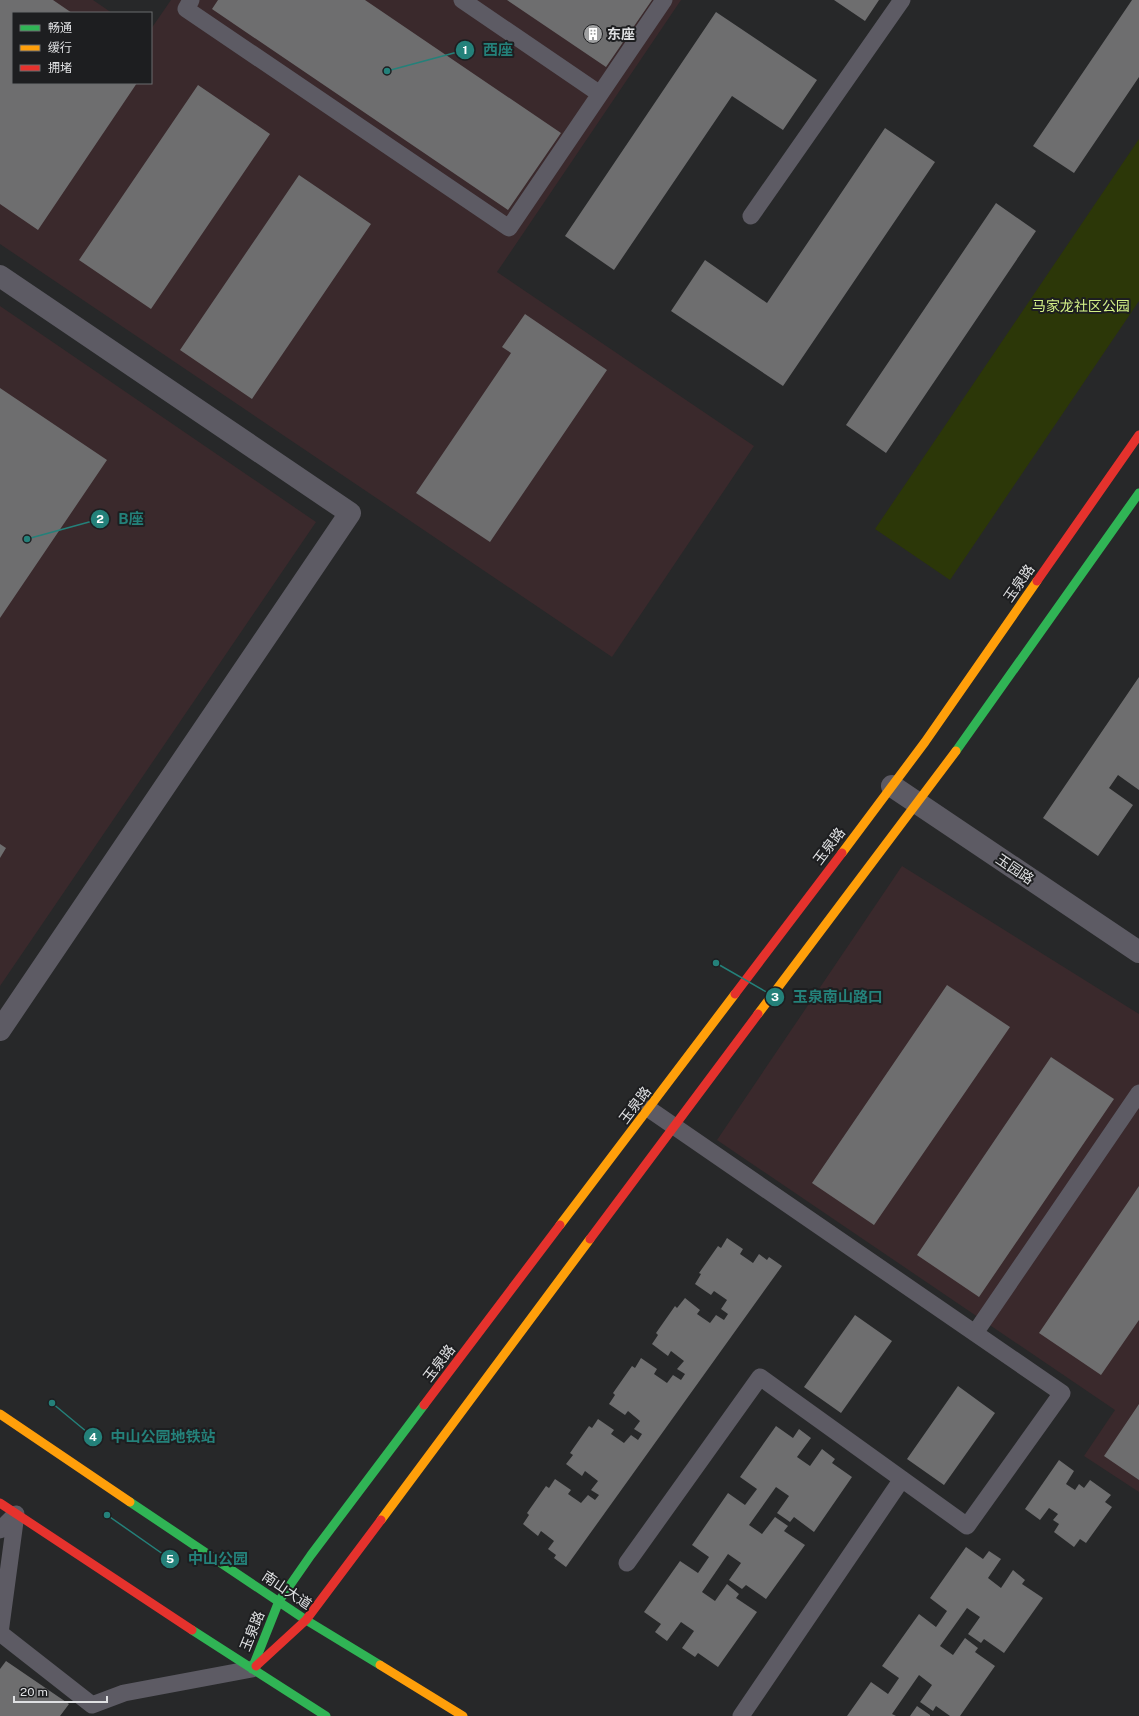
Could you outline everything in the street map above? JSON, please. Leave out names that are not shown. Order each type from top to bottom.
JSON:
[{"type":"street","points":[[0,276],[350,513],[0,1030]]},
{"type":"street","name":"玉泉路","points":[[252,1669],[279,1601],[311,1554],[649,1109],[925,742],[1139,435]]},
{"type":"street","name":"玉泉路","points":[[252,1669],[306,1620],[674,1126],[960,746],[1139,493]]},
{"type":"street","name":"玉园路","points":[[892,786],[1139,952]]},
{"type":"street","name":"南山大道","points":[[0,1414],[306,1620],[463,1716]]},
{"type":"street","points":[[0,1504],[326,1716]]},
{"type":"lane","points":[[191,0],[186,9],[509,228],[664,0]]},
{"type":"lane","points":[[462,0],[600,94]]},
{"type":"lane","points":[[751,216],[902,0]]},
{"type":"lane","points":[[975,1333],[1139,1093]]},
{"type":"lane","points":[[627,1563],[760,1377],[967,1526],[1062,1393],[649,1109]]},
{"type":"lane","points":[[741,1716],[902,1479]]},
{"type":"lane","points":[[0,1530],[16,1514]]},
{"type":"lane","points":[[16,1514],[0,1633],[92,1705],[124,1693],[252,1669]]},
{"type":"shaded area","points":[[0,0],[93,0],[111,12],[12,12],[12,84],[152,84],[152,28],[171,0],[681,0],[497,272],[754,446],[612,657],[0,244]]},
{"type":"shaded area","points":[[0,306],[316,522],[0,986]]},
{"type":"shaded area","points":[[902,866],[1139,1014],[1139,1492],[1084,1456],[1115,1410],[717,1140]]},
{"type":"green space","name":"马家龙社区公园","points":[[1139,139],[1139,301],[950,580],[875,529]]},
{"type":"building","points":[[0,0],[53,0],[71,12],[12,12],[12,84],[136,84],[38,230],[0,204]]},
{"type":"building","points":[[218,0],[365,0],[561,133],[508,210],[212,9]]},
{"type":"building","name":"东座","points":[[507,0],[652,0],[606,67]]},
{"type":"building","points":[[834,0],[879,0],[865,21]]},
{"type":"building","points":[[1132,0],[1139,0],[1139,77],[1074,173],[1033,146]]},
{"type":"building","points":[[716,12],[817,80],[783,130],[732,96],[614,270],[565,236]]},
{"type":"building","points":[[198,85],[270,134],[151,309],[79,260]]},
{"type":"building","points":[[885,128],[935,162],[783,386],[671,311],[705,260],[767,303]]},
{"type":"building","points":[[299,175],[371,224],[252,399],[180,350]]},
{"type":"building","points":[[996,203],[1036,231],[886,453],[846,425]]},
{"type":"building","points":[[525,314],[607,370],[490,542],[416,493],[511,353],[502,347]]},
{"type":"building","points":[[0,388],[107,460],[0,618]]},
{"type":"building","points":[[1139,677],[1139,790],[1118,775],[1109,788],[1133,805],[1098,856],[1043,818]]},
{"type":"building","points":[[0,844],[6,848],[0,858]]},
{"type":"building","points":[[947,985],[1010,1027],[874,1225],[812,1183]]},
{"type":"building","points":[[1051,1057],[1114,1099],[979,1297],[917,1255]]},
{"type":"building","points":[[1139,1186],[1139,1320],[1101,1375],[1039,1333]]},
{"type":"building","points":[[727,1238],[743,1249],[740,1254],[753,1263],[759,1254],[767,1260],[769,1257],[782,1266],[566,1567],[554,1558],[556,1555],[548,1549],[554,1541],[541,1531],[538,1536],[523,1524],[529,1515],[527,1513],[546,1486],[549,1488],[555,1479],[571,1490],[568,1494],[581,1503],[588,1495],[595,1500],[599,1495],[591,1490],[598,1481],[585,1471],[582,1476],[566,1464],[573,1455],[570,1453],[589,1426],[592,1428],[598,1419],[614,1430],[611,1434],[624,1443],[631,1435],[638,1440],[642,1434],[634,1429],[640,1421],[628,1411],[625,1415],[609,1404],[615,1395],[613,1393],[632,1366],[635,1368],[641,1358],[657,1369],[654,1374],[667,1383],[673,1375],[681,1380],[685,1374],[677,1369],[684,1361],[671,1351],[668,1356],[652,1344],[658,1335],[656,1333],[675,1306],[677,1308],[685,1298],[700,1310],[697,1314],[710,1323],[716,1315],[724,1320],[728,1314],[721,1309],[727,1300],[714,1291],[711,1295],[695,1284],[701,1274],[699,1273],[718,1246],[721,1248]]},
{"type":"building","points":[[855,1315],[892,1341],[841,1413],[804,1387]]},
{"type":"building","points":[[958,1386],[995,1413],[944,1485],[907,1459]]},
{"type":"building","points":[[1139,1404],[1139,1480],[1104,1456]]},
{"type":"building","points":[[776,1426],[793,1438],[799,1429],[811,1438],[797,1457],[810,1466],[822,1449],[835,1459],[832,1463],[852,1477],[814,1532],[794,1517],[790,1522],[777,1513],[789,1496],[776,1487],[749,1525],[762,1534],[775,1517],[788,1526],[784,1531],[805,1545],[766,1599],[746,1585],[742,1589],[729,1580],[741,1563],[728,1554],[702,1592],[715,1601],[727,1584],[739,1594],[736,1598],[757,1612],[718,1667],[698,1653],[695,1657],[682,1648],[694,1631],[681,1622],[667,1641],[655,1632],[661,1624],[644,1612],[680,1561],[698,1573],[709,1557],[692,1545],[728,1493],[745,1505],[757,1489],[740,1477]]},
{"type":"building","points":[[1059,1460],[1074,1471],[1066,1484],[1075,1490],[1079,1484],[1084,1488],[1090,1480],[1111,1495],[1105,1502],[1112,1507],[1086,1543],[1080,1539],[1074,1547],[1054,1532],[1059,1524],[1053,1520],[1058,1514],[1049,1508],[1040,1520],[1025,1509]]},
{"type":"building","points":[[966,1547],[983,1559],[989,1551],[1001,1559],[988,1578],[1001,1588],[1013,1570],[1025,1580],[1022,1584],[1043,1598],[1004,1653],[984,1639],[981,1643],[968,1634],[980,1617],[967,1608],[940,1646],[953,1655],[965,1638],[978,1648],[975,1652],[995,1666],[960,1716],[950,1716],[936,1706],[933,1711],[920,1702],[932,1685],[919,1675],[892,1714],[896,1716],[847,1716],[871,1682],[888,1694],[899,1678],[882,1666],[919,1614],[936,1627],[947,1611],[930,1598]]},
{"type":"building","points":[[6,1661],[69,1704],[60,1716],[0,1716],[0,1669]]},
{"type":"building","points":[[917,1706],[930,1715],[930,1716],[910,1716]]},
{"type":"traffic: fast","points":[[956,751],[1139,493]]},
{"type":"traffic: fast","points":[[252,1669],[279,1601],[311,1555],[424,1405]]},
{"type":"traffic: fast","points":[[130,1502],[306,1620],[380,1665]]},
{"type":"traffic: fast","points":[[192,1630],[326,1716]]},
{"type":"traffic: slow","points":[[842,853],[925,742],[1037,581]]},
{"type":"traffic: slow","points":[[758,1014],[956,751]]},
{"type":"traffic: slow","points":[[560,1225],[735,994]]},
{"type":"traffic: slow","points":[[381,1520],[590,1239]]},
{"type":"traffic: slow","points":[[0,1414],[130,1502]]},
{"type":"traffic: slow","points":[[380,1665],[463,1716]]},
{"type":"traffic: jam","points":[[1037,581],[1139,435]]},
{"type":"traffic: jam","points":[[735,994],[842,853]]},
{"type":"traffic: jam","points":[[590,1239],[758,1014]]},
{"type":"traffic: jam","points":[[424,1405],[560,1225]]},
{"type":"traffic: jam","points":[[0,1503],[192,1630]]},
{"type":"traffic: jam","points":[[256,1666],[306,1620],[381,1520]]},
{"type":"place","name":"东座","points":[[593,34]]},
{"type":"place","name":"西座","points":[[387,71]]},
{"type":"place","name":"B座","points":[[27,539]]},
{"type":"place","name":"玉泉南山路口","points":[[716,963]]},
{"type":"place","name":"中山公园地铁站","points":[[52,1403]]},
{"type":"place","name":"中山公园","points":[[107,1515]]}]
